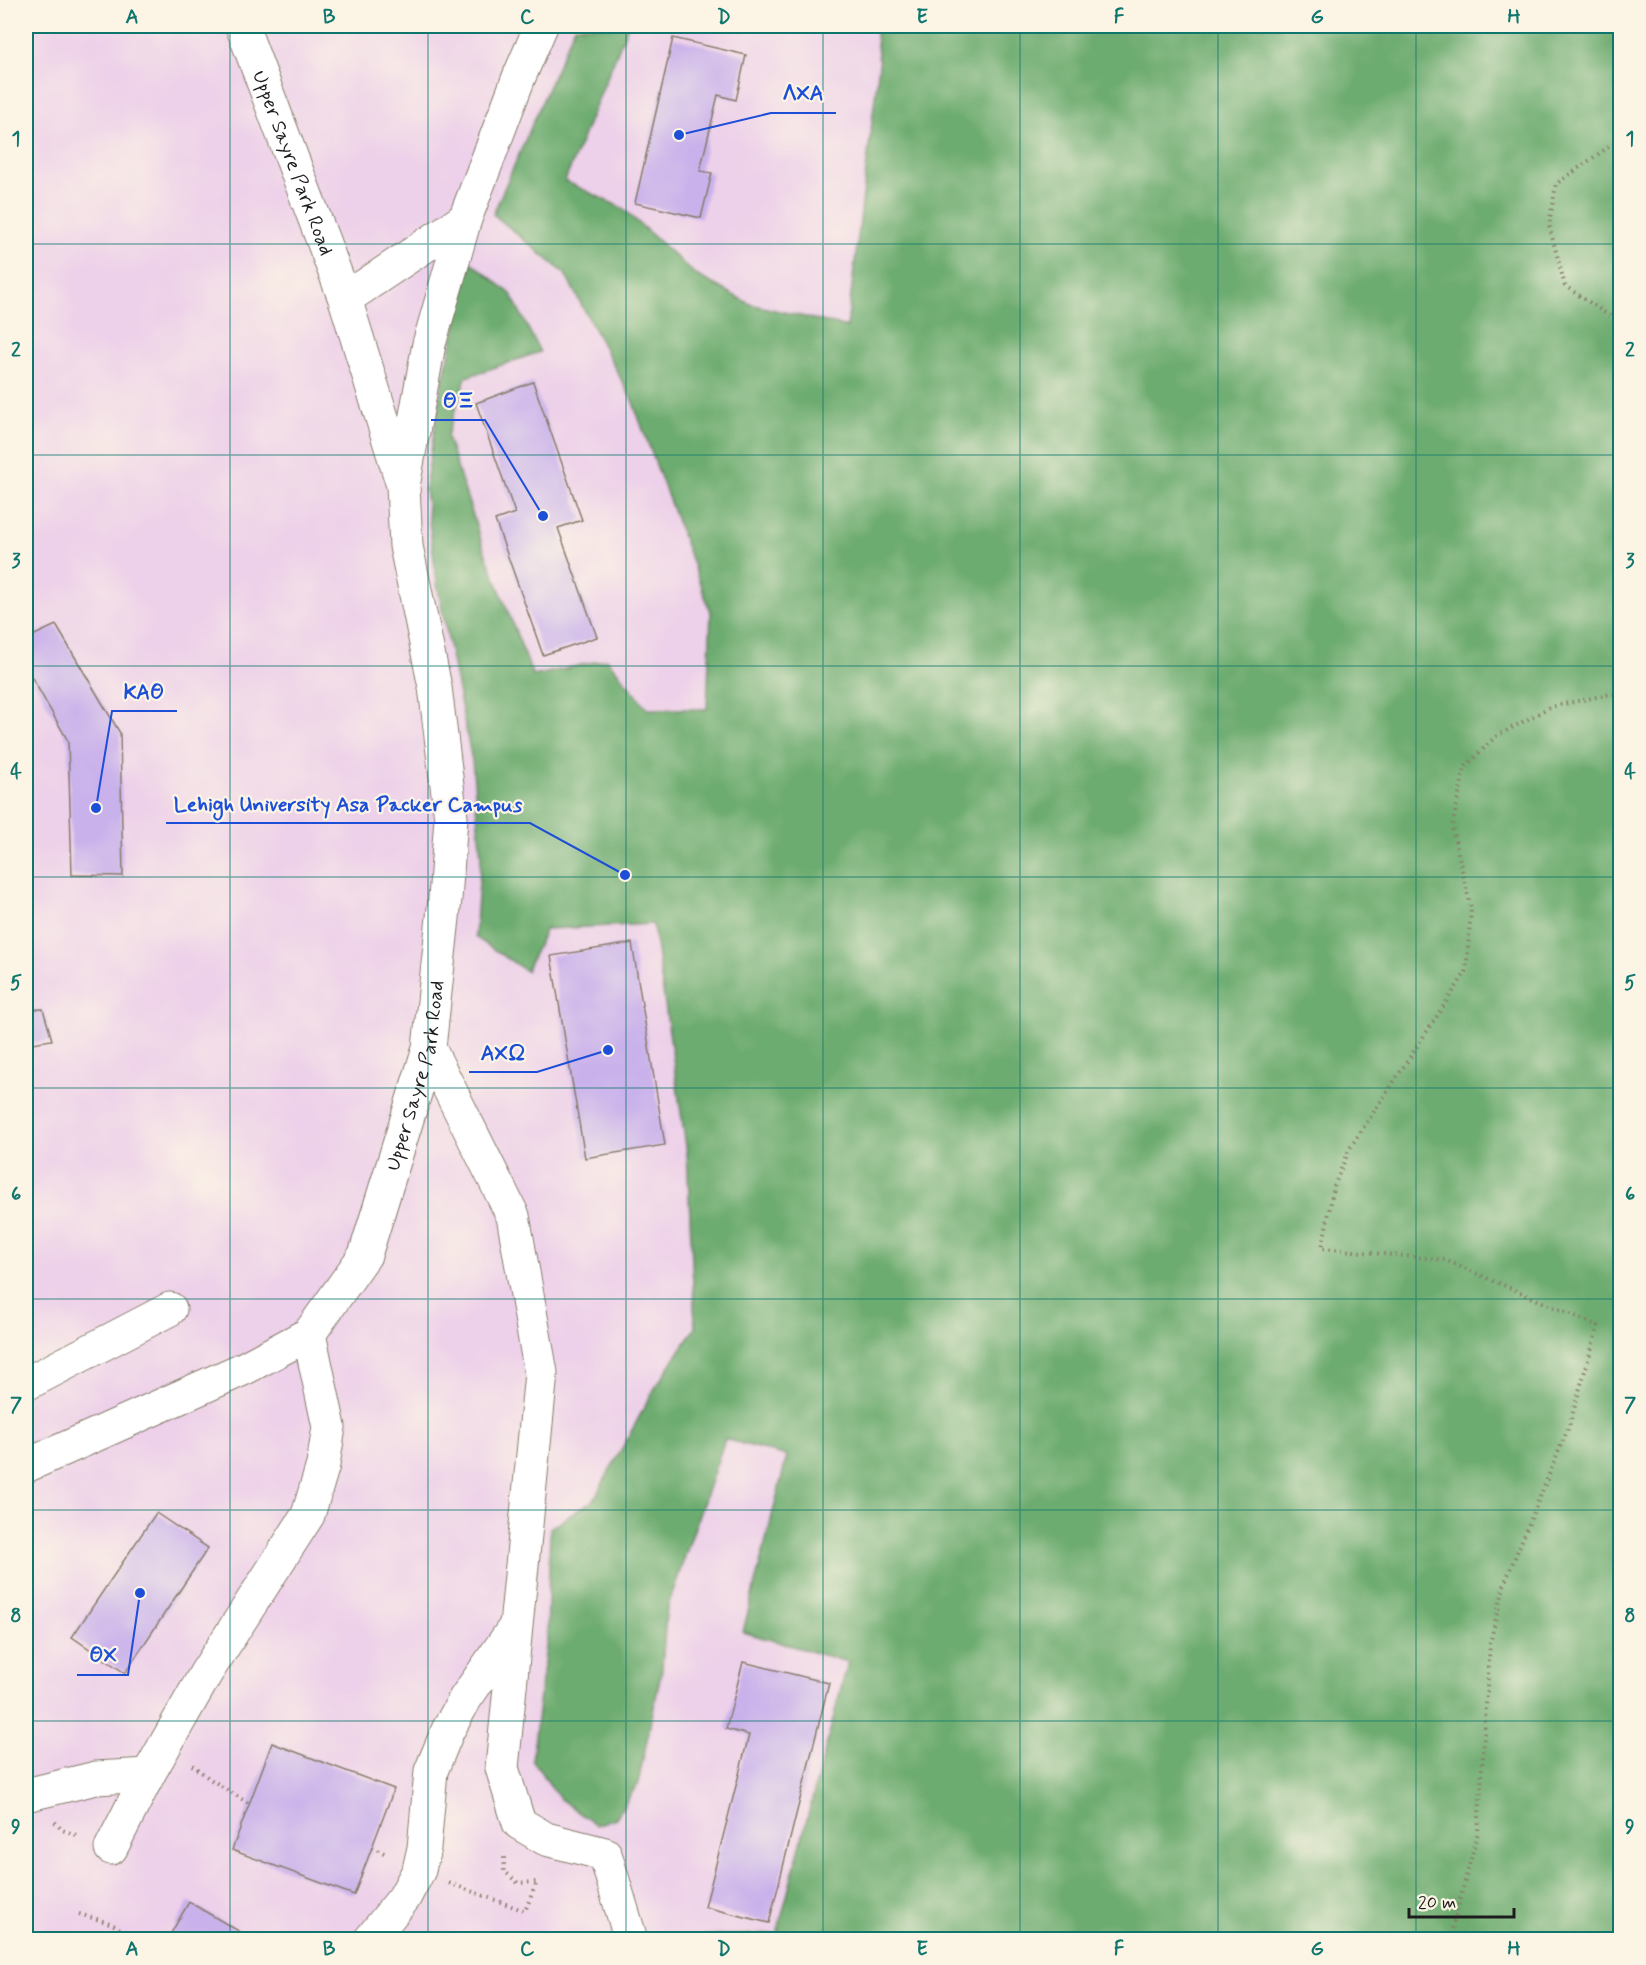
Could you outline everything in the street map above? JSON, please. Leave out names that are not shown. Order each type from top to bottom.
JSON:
[{"type":"street","name":"Upper Sayre Park Road","points":[[242,26],[345,299],[403,486]]},
{"type":"street","name":"Upper Sayre Park Road","points":[[26,1466],[245,1368],[309,1334],[365,1255],[429,1048],[451,818],[435,687],[406,546],[403,486],[429,344],[465,219],[541,26]]},
{"type":"street","points":[[345,299],[465,219]]},
{"type":"street","points":[[429,1048],[513,1216],[541,1373],[502,1768],[519,1823],[546,1839],[605,1854],[631,1940]]},
{"type":"street","points":[[26,1384],[170,1309]]},
{"type":"street","points":[[111,1848],[148,1775],[207,1672],[308,1515],[323,1465],[329,1427],[309,1334]]},
{"type":"street","points":[[369,1940],[404,1898],[419,1870],[426,1836],[431,1771],[448,1730],[465,1699],[516,1625]]},
{"type":"street","points":[[26,1794],[96,1778],[148,1775]]},
{"type":"path","points":[[1620,142],[1607,148],[1556,184],[1549,225],[1565,285],[1620,323]]},
{"type":"path","points":[[1449,1940],[1479,1832],[1490,1643],[1505,1582],[1569,1426],[1598,1326],[1445,1260],[1322,1248],[1335,1186],[1350,1148],[1466,972],[1471,909],[1452,827],[1466,767],[1495,737],[1550,707],[1610,694],[1620,695]]},
{"type":"path","points":[[166,1744],[210,1779],[250,1804]]},
{"type":"path","points":[[26,1794],[62,1830],[111,1848]]},
{"type":"path","points":[[372,1847],[419,1870],[525,1911],[537,1882],[518,1883],[504,1871],[506,1837],[519,1823]]},
{"type":"path","points":[[79,1914],[110,1923],[139,1940]]},
{"type":"shaded area","points":[[26,26],[1510,26],[884,1939],[26,1940]]},
{"type":"green space","points":[[575,26],[628,26],[565,181],[622,208],[696,275],[750,304],[847,327],[879,64],[875,26],[1620,26],[1620,1939],[651,1939],[651,1937],[777,1934],[848,1662],[743,1632],[787,1456],[725,1439],[666,1612],[662,1669],[638,1783],[616,1818],[596,1825],[560,1799],[532,1760],[547,1638],[550,1528],[593,1501],[655,1388],[695,1328],[687,1153],[653,924],[546,929],[526,971],[475,937],[481,856],[472,761],[437,584],[425,489],[441,389],[471,262],[511,294],[540,352],[466,377],[447,436],[482,544],[533,676],[607,659],[648,709],[707,709],[711,613],[632,400],[565,274],[493,214]]},
{"type":"building","points":[[673,38],[746,55],[736,100],[718,95],[700,171],[712,173],[701,218],[635,203]]},
{"type":"building","points":[[533,382],[582,520],[558,528],[597,637],[543,655],[495,520],[515,513],[476,403]]},
{"type":"building","points":[[56,625],[120,733],[123,876],[72,875],[68,741],[26,667],[26,639]]},
{"type":"building","points":[[632,943],[665,1145],[585,1158],[551,956]]},
{"type":"building","points":[[43,1009],[52,1040],[26,1044],[26,1010]]},
{"type":"building","points":[[156,1513],[208,1548],[125,1673],[72,1637]]},
{"type":"building","points":[[743,1662],[829,1683],[769,1923],[705,1907],[749,1735],[726,1729]]},
{"type":"building","points":[[272,1743],[394,1789],[354,1895],[232,1850]]},
{"type":"building","points":[[189,1902],[254,1940],[167,1940]]},
{"type":"building","points":[[506,1934],[565,1937],[564,1940],[506,1940]]},
{"type":"place","name":"ΛΧΑ","points":[[679,135]]},
{"type":"place","name":"ΘΞ","points":[[543,516]]},
{"type":"place","name":"ΚΑΘ","points":[[96,808]]},
{"type":"place","name":"Lehigh University Asa Packer Campus","points":[[625,875]]},
{"type":"place","name":"ΑΧΩ","points":[[608,1050]]},
{"type":"place","name":"ΘΧ","points":[[140,1593]]}]
